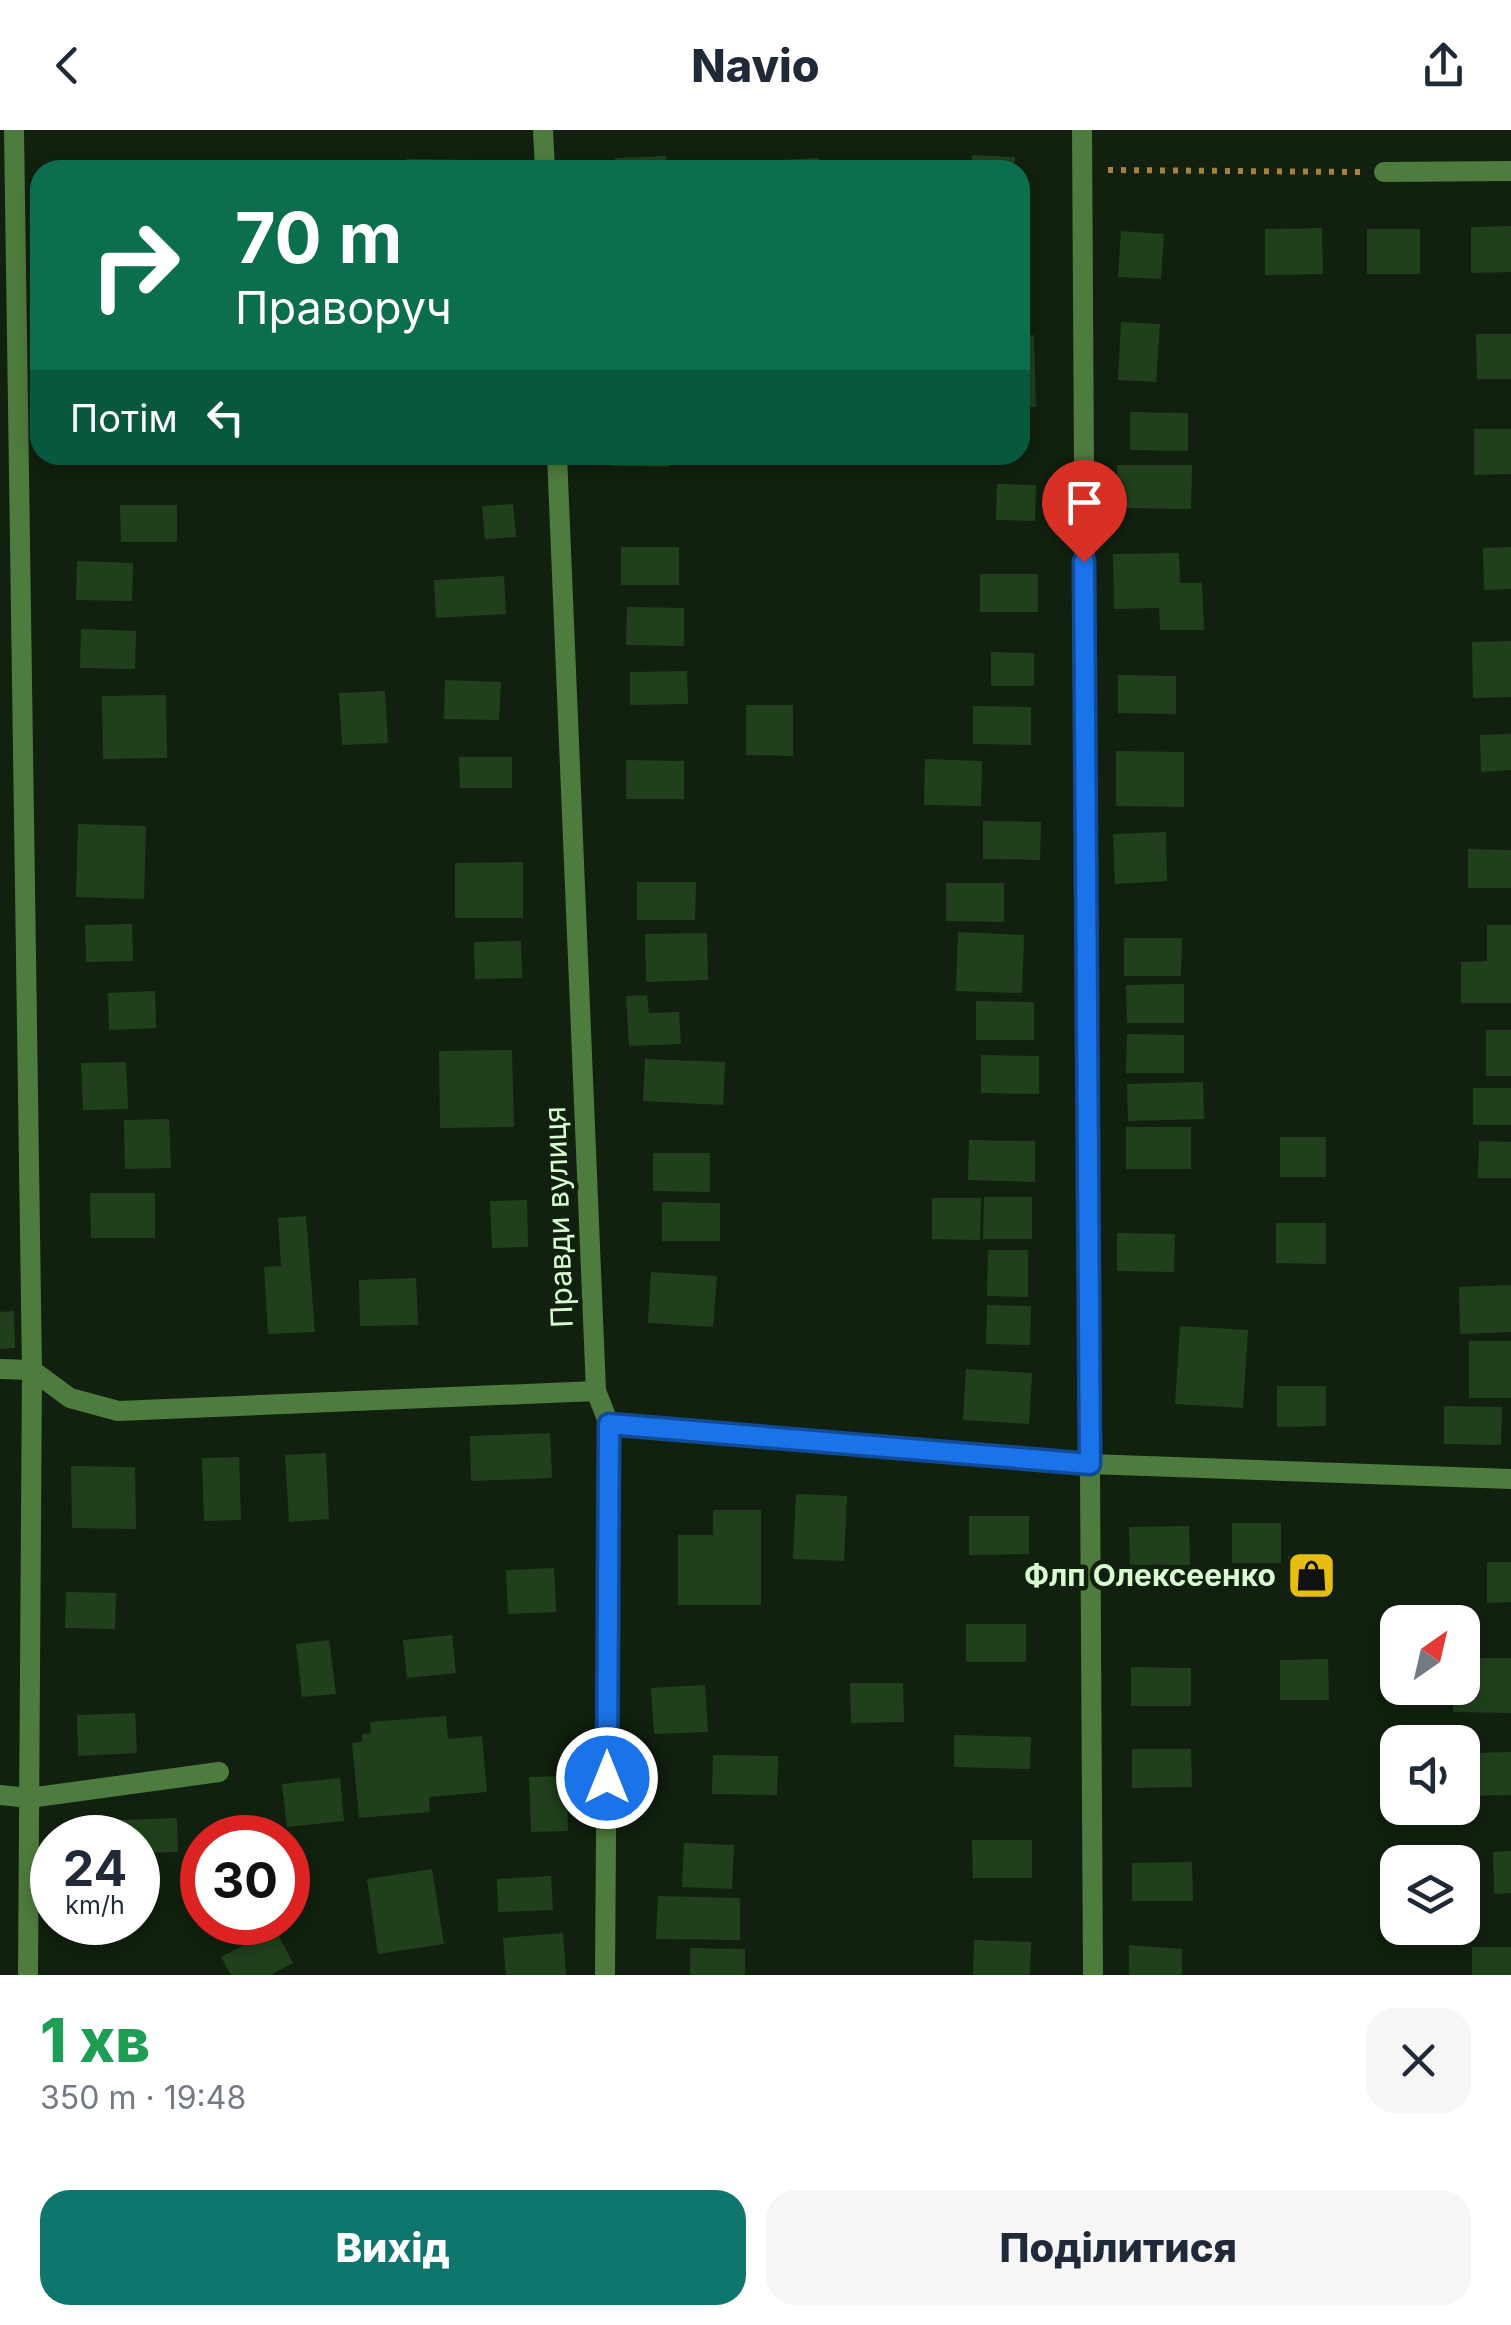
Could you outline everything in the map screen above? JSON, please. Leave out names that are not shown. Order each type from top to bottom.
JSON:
[{"type":"street","points":[[14,130],[32,1370],[28,1975]]},
{"type":"street","points":[[543,130],[544,160]]},
{"type":"street","points":[[1082,130],[1093,1975]]},
{"type":"street","points":[[1384,172],[1511,171]]},
{"type":"street","name":"Правди вулиця","points":[[557,465],[596,1391],[609,1424],[606,1975]]},
{"type":"street","points":[[0,1369],[32,1370],[70,1398],[118,1411],[596,1391]]},
{"type":"street","points":[[609,1424],[1090,1464],[1511,1479]]},
{"type":"street","points":[[0,1795],[29,1798],[218,1772]]},
{"type":"path","points":[[1082,170],[1384,172]]},
{"type":"building","points":[[972,155],[1015,157],[1015,160],[972,160]]},
{"type":"building","points":[[666,156],[666,160],[615,160]]},
{"type":"building","points":[[1511,226],[1511,272],[1471,273],[1471,227]]},
{"type":"building","points":[[1322,228],[1323,274],[1265,275],[1265,229]]},
{"type":"building","points":[[1367,229],[1420,229],[1420,274],[1367,274]]},
{"type":"building","points":[[1121,231],[1164,234],[1161,279],[1118,277]]},
{"type":"building","points":[[1121,322],[1160,324],[1156,382],[1118,380]]},
{"type":"building","points":[[1476,334],[1511,334],[1511,379],[1477,379]]},
{"type":"building","points":[[1030,335],[1034,335],[1036,407],[1030,407]]},
{"type":"building","points":[[1130,412],[1188,413],[1188,451],[1130,450]]},
{"type":"building","points":[[1474,429],[1511,429],[1511,474],[1474,475]]},
{"type":"building","points":[[612,465],[669,465],[669,467]]},
{"type":"building","points":[[1117,465],[1192,465],[1191,509],[1117,508]]},
{"type":"building","points":[[997,484],[1036,485],[1035,521],[996,520]]},
{"type":"building","points":[[513,504],[516,537],[485,539],[482,506]]},
{"type":"building","points":[[120,505],[177,505],[177,542],[121,542]]},
{"type":"building","points":[[621,547],[679,547],[679,585],[621,585]]},
{"type":"building","points":[[1511,547],[1511,589],[1484,590],[1483,548]]},
{"type":"building","points":[[1179,553],[1180,583],[1202,583],[1204,630],[1160,630],[1159,608],[1114,609],[1113,554]]},
{"type":"building","points":[[77,561],[133,563],[132,601],[76,600]]},
{"type":"building","points":[[980,574],[1038,574],[1038,612],[980,612]]},
{"type":"building","points":[[504,576],[506,614],[436,618],[434,580]]},
{"type":"building","points":[[627,607],[684,608],[684,646],[626,645]]},
{"type":"building","points":[[81,629],[136,631],[135,669],[80,668]]},
{"type":"building","points":[[1511,641],[1511,697],[1473,698],[1472,642]]},
{"type":"building","points":[[991,652],[1034,653],[1034,686],[991,686]]},
{"type":"building","points":[[687,671],[688,704],[630,705],[630,672]]},
{"type":"building","points":[[1118,675],[1176,676],[1176,714],[1118,713]]},
{"type":"building","points":[[445,680],[501,682],[499,720],[444,719]]},
{"type":"building","points":[[385,691],[388,743],[342,745],[339,693]]},
{"type":"building","points":[[166,695],[167,758],[103,759],[102,696]]},
{"type":"building","points":[[746,705],[793,705],[793,756],[746,755]]},
{"type":"building","points":[[973,706],[1031,707],[1031,745],[973,744]]},
{"type":"building","points":[[1511,734],[1511,770],[1481,772],[1480,735]]},
{"type":"building","points":[[1116,751],[1184,752],[1184,807],[1116,806]]},
{"type":"building","points":[[459,757],[512,757],[512,788],[460,788]]},
{"type":"building","points":[[925,759],[982,761],[981,806],[924,805]]},
{"type":"building","points":[[626,760],[684,761],[684,799],[626,799]]},
{"type":"building","points":[[983,821],[1041,822],[1040,860],[983,859]]},
{"type":"building","points":[[78,824],[146,826],[144,899],[76,897]]},
{"type":"building","points":[[1166,832],[1167,881],[1115,884],[1113,834]]},
{"type":"building","points":[[1468,849],[1511,850],[1511,888],[1468,888]]},
{"type":"building","points":[[523,862],[523,918],[455,918],[455,863]]},
{"type":"building","points":[[637,882],[696,882],[695,920],[637,920]]},
{"type":"building","points":[[946,883],[1004,883],[1004,922],[946,921]]},
{"type":"building","points":[[132,924],[133,961],[86,962],[85,925]]},
{"type":"building","points":[[1487,925],[1511,925],[1511,1003],[1461,1003],[1461,962],[1487,961]]},
{"type":"building","points":[[958,932],[1024,935],[1022,993],[956,991]]},
{"type":"building","points":[[707,933],[708,980],[646,982],[645,934]]},
{"type":"building","points":[[1124,938],[1182,938],[1181,976],[1124,976]]},
{"type":"building","points":[[521,941],[522,978],[475,979],[474,942]]},
{"type":"building","points":[[1184,984],[1184,1023],[1127,1023],[1126,985]]},
{"type":"building","points":[[155,991],[156,1028],[109,1030],[108,993]]},
{"type":"building","points":[[647,995],[649,1013],[679,1012],[681,1044],[629,1046],[626,996]]},
{"type":"building","points":[[976,1001],[1034,1002],[1034,1040],[976,1040]]},
{"type":"building","points":[[1486,1030],[1511,1030],[1511,1076],[1486,1076]]},
{"type":"building","points":[[1127,1034],[1184,1035],[1184,1073],[1126,1073]]},
{"type":"building","points":[[512,1050],[514,1127],[440,1128],[439,1051]]},
{"type":"building","points":[[981,1055],[1039,1056],[1039,1094],[981,1093]]},
{"type":"building","points":[[645,1059],[725,1062],[723,1105],[643,1101]]},
{"type":"building","points":[[126,1062],[128,1109],[83,1110],[81,1063]]},
{"type":"building","points":[[1203,1082],[1204,1119],[1128,1121],[1127,1084]]},
{"type":"building","points":[[1473,1088],[1511,1088],[1511,1125],[1473,1125]]},
{"type":"building","points":[[169,1119],[171,1168],[125,1169],[124,1120]]},
{"type":"building","points":[[1126,1127],[1191,1127],[1191,1169],[1126,1169]]},
{"type":"building","points":[[1280,1137],[1326,1137],[1326,1177],[1280,1177]]},
{"type":"building","points":[[969,1140],[1035,1141],[1035,1182],[968,1180]]},
{"type":"building","points":[[1479,1141],[1511,1142],[1511,1178],[1478,1178]]},
{"type":"building","points":[[653,1153],[710,1153],[710,1192],[653,1191]]},
{"type":"building","points":[[90,1193],[155,1193],[155,1238],[91,1238]]},
{"type":"building","points":[[984,1197],[1032,1197],[1032,1239],[983,1239]]},
{"type":"building","points":[[932,1198],[981,1198],[980,1240],[932,1239]]},
{"type":"building","points":[[527,1200],[528,1247],[492,1248],[490,1201]]},
{"type":"building","points":[[662,1202],[720,1203],[720,1241],[662,1241]]},
{"type":"building","points":[[306,1216],[315,1332],[268,1334],[264,1267],[281,1266],[278,1218]]},
{"type":"building","points":[[1276,1223],[1326,1223],[1326,1264],[1276,1263]]},
{"type":"building","points":[[1117,1233],[1175,1234],[1174,1272],[1117,1271]]},
{"type":"building","points":[[988,1250],[1028,1250],[1028,1297],[987,1296]]},
{"type":"building","points":[[651,1272],[717,1276],[713,1327],[648,1323]]},
{"type":"building","points":[[416,1278],[418,1325],[360,1326],[359,1280]]},
{"type":"building","points":[[1511,1285],[1511,1332],[1460,1334],[1459,1287]]},
{"type":"building","points":[[987,1305],[1031,1306],[1030,1345],[986,1344]]},
{"type":"building","points":[[14,1311],[15,1348],[0,1349],[0,1312]]},
{"type":"building","points":[[1180,1326],[1248,1330],[1243,1408],[1175,1404]]},
{"type":"building","points":[[1469,1341],[1511,1341],[1511,1398],[1469,1398]]},
{"type":"building","points":[[966,1369],[1032,1373],[1029,1424],[963,1420]]},
{"type":"building","points":[[1277,1386],[1326,1386],[1326,1426],[1277,1427]]},
{"type":"building","points":[[1444,1406],[1502,1407],[1501,1445],[1444,1444]]},
{"type":"building","points":[[550,1433],[552,1478],[471,1481],[470,1436]]},
{"type":"building","points":[[326,1453],[329,1519],[289,1522],[285,1455]]},
{"type":"building","points":[[239,1457],[241,1520],[204,1521],[202,1458]]},
{"type":"building","points":[[71,1466],[135,1467],[136,1529],[72,1528]]},
{"type":"building","points":[[796,1494],[847,1496],[844,1561],[793,1559]]},
{"type":"building","points":[[713,1510],[761,1510],[761,1605],[678,1605],[678,1535],[713,1535]]},
{"type":"building","points":[[969,1516],[1029,1516],[1029,1554],[969,1555]]},
{"type":"building","points":[[1232,1523],[1281,1523],[1281,1563],[1232,1563]]},
{"type":"building","points":[[1189,1526],[1190,1565],[1130,1565],[1129,1527]]},
{"type":"building","points":[[1288,1556],[1328,1556],[1328,1591],[1288,1591]]},
{"type":"building","points":[[1487,1562],[1511,1562],[1511,1602],[1487,1603]]},
{"type":"building","points":[[554,1568],[556,1612],[508,1614],[506,1570]]},
{"type":"building","points":[[66,1592],[116,1593],[115,1629],[65,1628]]},
{"type":"building","points":[[966,1624],[1026,1624],[1026,1662],[966,1662]]},
{"type":"building","points":[[452,1635],[456,1673],[407,1678],[403,1640]]},
{"type":"building","points":[[329,1640],[336,1694],[302,1697],[296,1644]]},
{"type":"building","points":[[1480,1658],[1511,1658],[1511,1713],[1453,1712],[1453,1705],[1480,1705]]},
{"type":"building","points":[[1328,1659],[1329,1700],[1280,1700],[1280,1660]]},
{"type":"building","points":[[1131,1667],[1191,1668],[1191,1706],[1131,1706]]},
{"type":"building","points":[[850,1683],[903,1683],[904,1722],[851,1723]]},
{"type":"building","points":[[705,1685],[708,1732],[654,1734],[651,1688]]},
{"type":"building","points":[[135,1713],[137,1753],[78,1756],[77,1715]]},
{"type":"building","points":[[446,1716],[448,1739],[482,1736],[487,1792],[429,1797],[430,1812],[359,1818],[352,1743],[362,1742],[362,1734],[371,1733],[370,1722]]},
{"type":"building","points":[[954,1735],[1031,1737],[1030,1769],[954,1767]]},
{"type":"building","points":[[1132,1749],[1191,1749],[1192,1787],[1132,1788]]},
{"type":"building","points":[[1511,1752],[1511,1795],[1480,1796],[1480,1753]]},
{"type":"building","points":[[713,1755],[778,1756],[777,1795],[712,1794]]},
{"type":"building","points":[[566,1776],[568,1831],[531,1832],[529,1777]]},
{"type":"building","points":[[340,1778],[344,1821],[310,1825],[310,1815],[286,1815],[282,1784]]},
{"type":"building","points":[[177,1818],[178,1852],[160,1852],[160,1819]]},
{"type":"building","points":[[972,1840],[1032,1840],[1032,1878],[973,1878]]},
{"type":"building","points":[[684,1843],[734,1845],[732,1889],[682,1887]]},
{"type":"building","points":[[1511,1851],[1511,1893],[1494,1894],[1493,1852]]},
{"type":"building","points":[[1192,1862],[1193,1901],[1132,1901],[1132,1863]]},
{"type":"building","points":[[432,1869],[444,1944],[378,1954],[367,1879]]},
{"type":"building","points":[[551,1876],[553,1910],[498,1912],[497,1879]]},
{"type":"building","points":[[658,1896],[740,1898],[740,1940],[656,1939]]},
{"type":"building","points":[[563,1933],[566,1975],[506,1975],[503,1938]]},
{"type":"building","points":[[974,1940],[1031,1942],[1030,1975],[973,1975]]},
{"type":"building","points":[[244,1945],[283,1945],[293,1963],[271,1975],[231,1975],[221,1957]]},
{"type":"building","points":[[1129,1945],[1182,1949],[1182,1975],[1129,1975]]},
{"type":"building","points":[[1472,1947],[1511,1947],[1511,1975],[1472,1975]]},
{"type":"building","points":[[690,1948],[745,1949],[745,1975],[690,1975]]},
{"type":"place","name":"Флп Олексеенко","points":[[1311,1576]]},
{"type":"route","points":[[607,1778],[609,1424],[1090,1464],[1084,562]]}]
